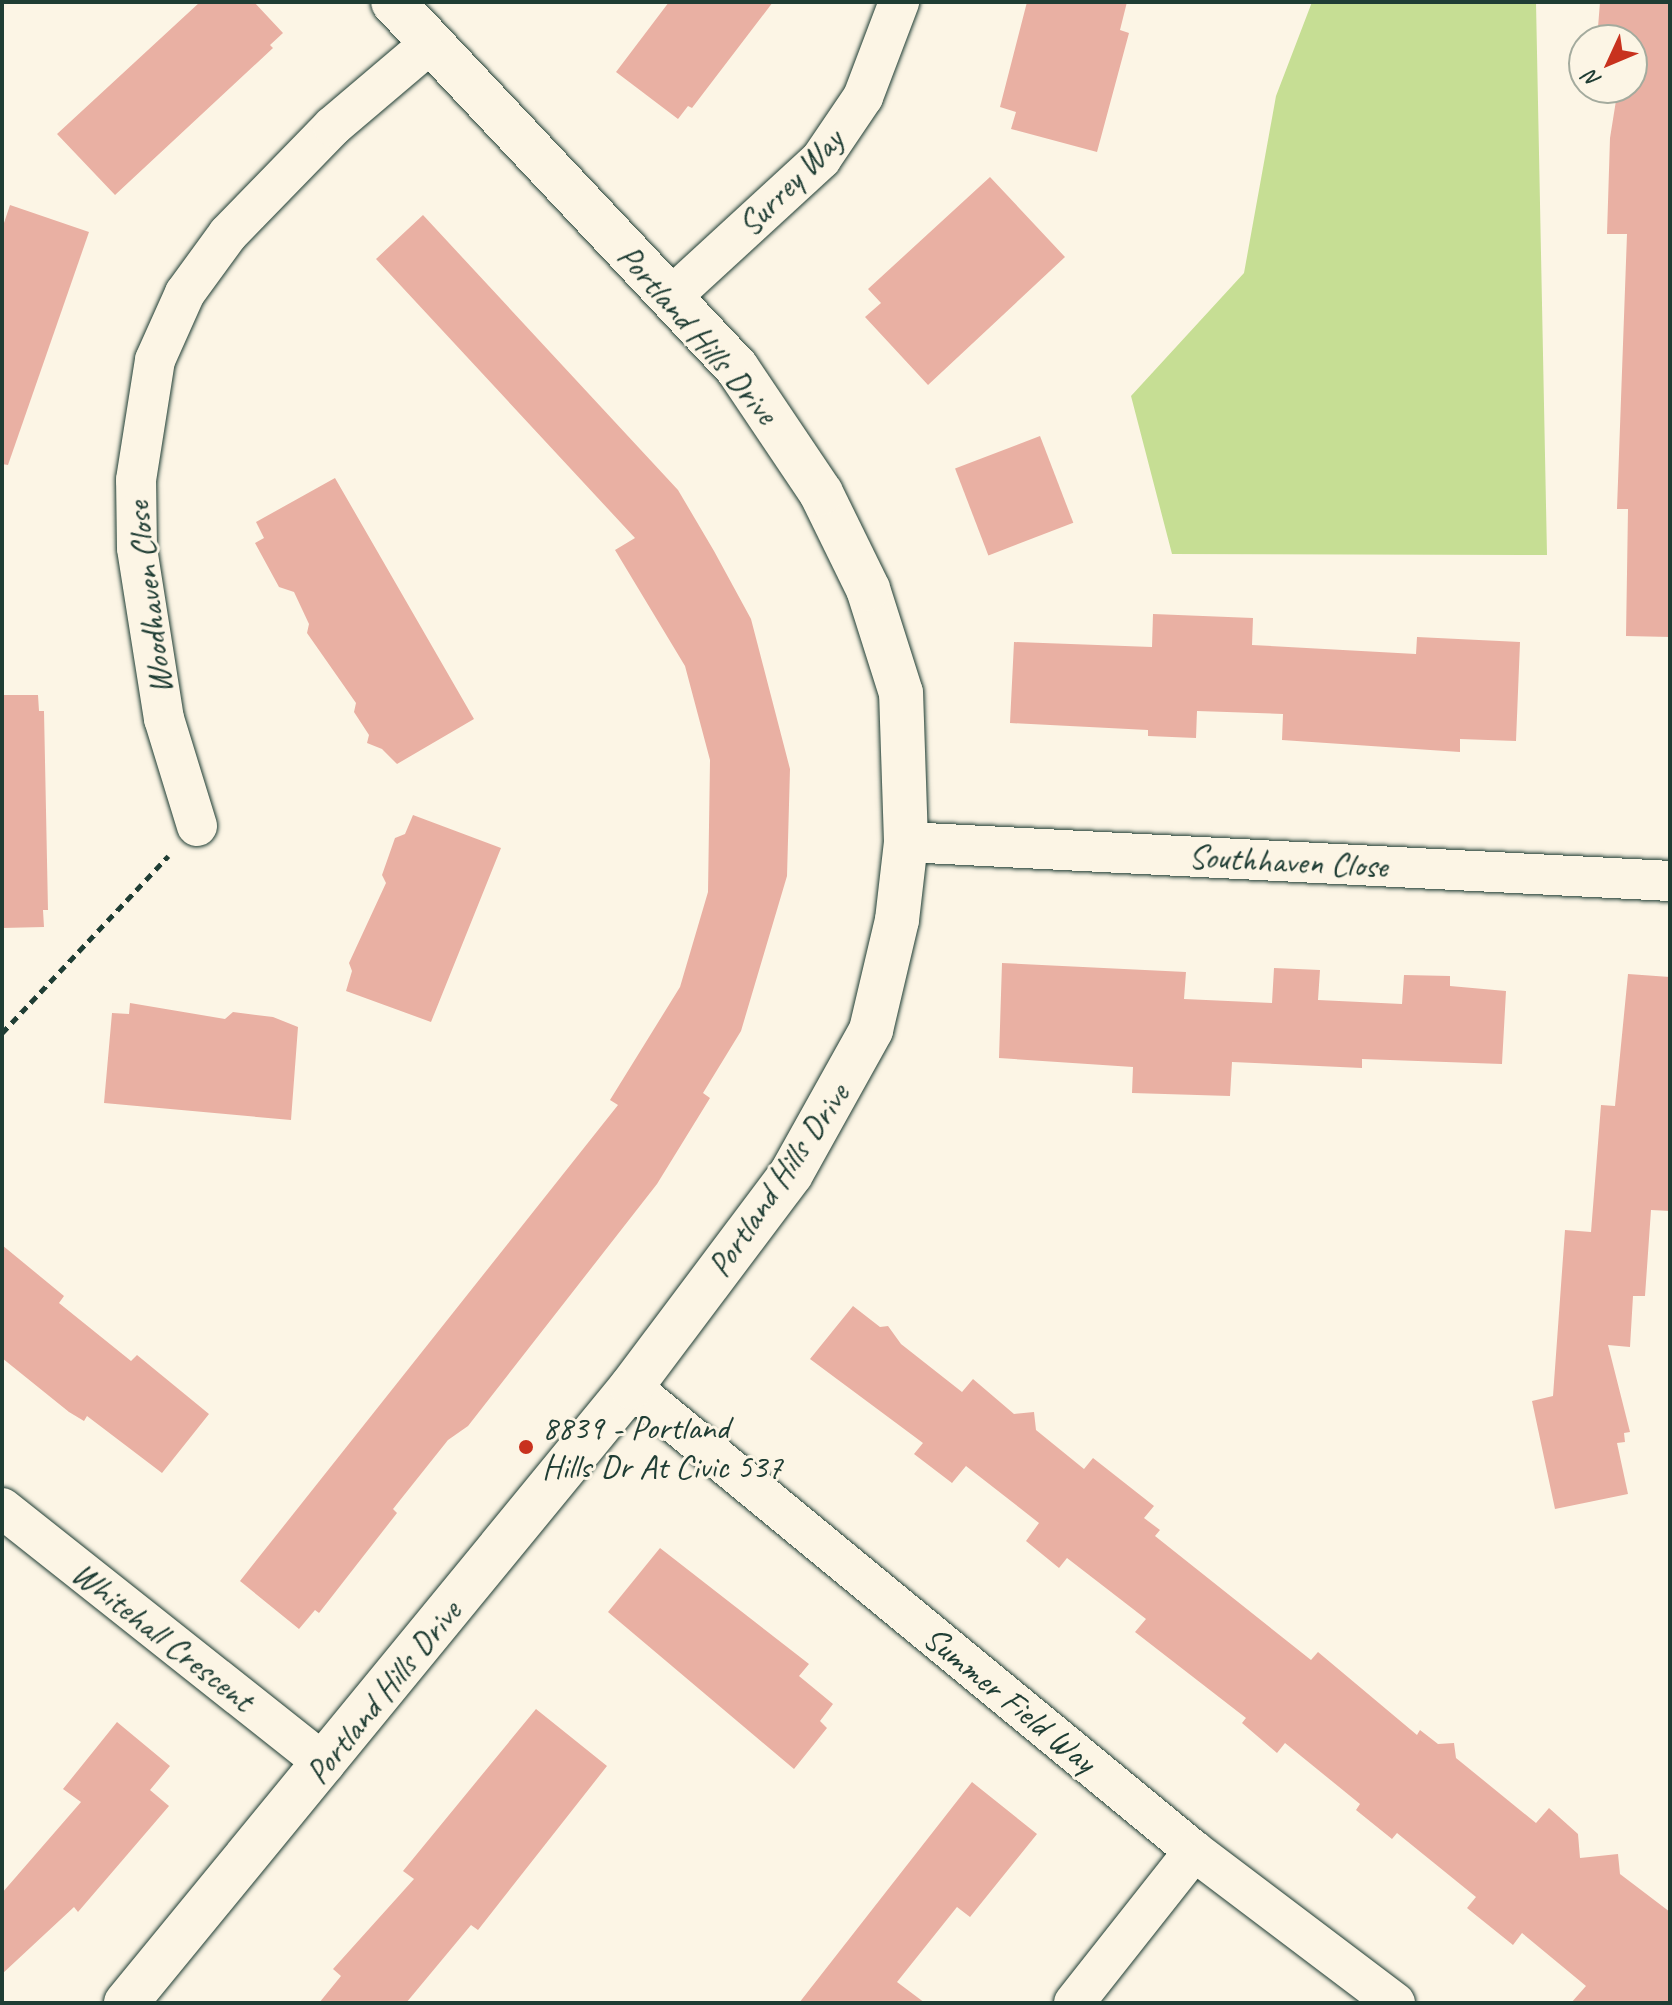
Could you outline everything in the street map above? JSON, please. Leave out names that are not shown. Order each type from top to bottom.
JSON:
[{"type":"street","name":"Portland Hills Drive","points":[[126,2003],[631,1387],[791,1174],[844,1085],[871,1030],[886,981],[906,842],[901,693],[868,589],[821,493],[766,407],[670,298],[393,2]]},
{"type":"street","name":"Surrey Way","points":[[670,298],[821,159],[863,97],[899,2]]},
{"type":"street","name":"Woodhaven Close","points":[[197,826],[164,719],[137,548],[136,480],[155,360],[185,293],[228,234],[333,126],[431,43]]},
{"type":"street","name":"Southhaven Close","points":[[906,842],[1670,881]]},
{"type":"street","name":"Summer Field Way","points":[[631,1387],[1194,1851],[1395,2003]]},
{"type":"street","name":"Whitehall Crescent","points":[[2,1508],[325,1764]]},
{"type":"street","points":[[1074,2003],[1194,1851]]},
{"type":"path","points":[[2,1033],[197,826]]},
{"type":"green space","points":[[1312,2],[1536,2],[1547,555],[1172,554],[1131,396],[1244,273],[1276,96]]},
{"type":"building","points":[[200,2],[254,2],[283,33],[270,45],[273,48],[115,195],[57,134]]},
{"type":"building","points":[[669,2],[773,2],[692,108],[688,106],[678,119],[616,72]]},
{"type":"building","points":[[1027,2],[1127,2],[1120,30],[1129,33],[1097,152],[1011,129],[1016,112],[1000,107]]},
{"type":"building","points":[[1600,2],[1670,4],[1670,637],[1626,636],[1628,509],[1617,509],[1627,234],[1607,234],[1610,138],[1615,104],[1648,104],[1648,24],[1598,24]]},
{"type":"building","points":[[990,177],[1065,257],[928,385],[865,317],[881,303],[868,289]]},
{"type":"building","points":[[10,205],[89,232],[8,465],[2,464],[2,229]]},
{"type":"building","points":[[423,215],[678,490],[714,551],[751,619],[790,769],[787,876],[741,1031],[703,1093],[710,1098],[657,1184],[468,1426],[448,1440],[393,1509],[397,1513],[319,1613],[315,1610],[299,1629],[240,1581],[618,1105],[610,1100],[680,987],[708,892],[710,760],[685,666],[615,550],[635,538],[376,259]]},
{"type":"building","points":[[1040,436],[1073,523],[988,555],[955,469]]},
{"type":"building","points":[[335,478],[474,719],[397,764],[382,749],[367,743],[369,735],[354,712],[356,703],[307,633],[309,624],[294,592],[279,587],[255,543],[264,538],[256,522]]},
{"type":"building","points":[[1153,614],[1253,618],[1252,645],[1416,654],[1417,637],[1520,642],[1516,741],[1460,739],[1460,752],[1282,740],[1283,714],[1197,711],[1196,738],[1148,736],[1148,730],[1010,723],[1014,642],[1152,647]]},
{"type":"building","points":[[2,695],[38,695],[39,711],[44,711],[48,910],[43,910],[44,927],[2,928]]},
{"type":"building","points":[[413,815],[501,848],[431,1022],[346,991],[352,971],[349,963],[386,883],[382,875],[395,838],[405,834]]},
{"type":"building","points":[[1002,963],[1186,972],[1184,999],[1272,1003],[1274,968],[1320,970],[1318,1000],[1402,1004],[1404,975],[1450,976],[1450,986],[1506,991],[1502,1064],[1362,1059],[1362,1068],[1232,1062],[1230,1096],[1132,1093],[1133,1067],[999,1058]]},
{"type":"building","points":[[1628,974],[1670,977],[1670,1211],[1651,1210],[1645,1296],[1633,1296],[1630,1347],[1608,1345],[1630,1432],[1624,1433],[1625,1442],[1617,1443],[1628,1494],[1555,1509],[1532,1401],[1553,1396],[1565,1230],[1591,1232],[1601,1105],[1615,1106]]},
{"type":"building","points":[[130,1003],[225,1019],[233,1012],[273,1017],[298,1027],[291,1120],[104,1103],[112,1013],[129,1014]]},
{"type":"building","points":[[2,1245],[64,1296],[59,1303],[131,1361],[137,1355],[209,1414],[162,1473],[87,1416],[84,1421],[69,1412],[2,1358]]},
{"type":"building","points":[[853,1306],[880,1327],[888,1326],[901,1344],[962,1392],[973,1379],[1014,1414],[1034,1412],[1036,1430],[1084,1469],[1093,1458],[1154,1506],[1144,1518],[1160,1530],[1155,1536],[1311,1660],[1318,1652],[1417,1735],[1420,1730],[1438,1744],[1454,1743],[1456,1758],[1536,1823],[1549,1808],[1578,1834],[1580,1858],[1618,1854],[1620,1874],[1670,1912],[1670,2003],[1571,2003],[1586,1986],[1522,1933],[1513,1945],[1467,1908],[1476,1897],[1397,1833],[1392,1839],[1356,1810],[1360,1804],[1285,1743],[1277,1753],[1242,1723],[1246,1718],[1135,1632],[1146,1619],[1067,1558],[1059,1568],[1026,1541],[1039,1523],[966,1466],[952,1483],[914,1454],[923,1443],[810,1359]]},
{"type":"building","points":[[660,1548],[809,1664],[799,1676],[833,1704],[820,1721],[827,1728],[794,1769],[608,1612]]},
{"type":"building","points":[[536,1709],[607,1766],[478,1930],[471,1925],[406,2003],[319,2003],[341,1976],[333,1969],[414,1879],[403,1871]]},
{"type":"building","points":[[117,1722],[170,1766],[150,1790],[169,1806],[78,1912],[74,1907],[2,1974],[2,1893],[81,1802],[63,1789]]},
{"type":"building","points":[[972,1782],[1037,1834],[970,1917],[957,1907],[897,1982],[925,2003],[799,2003]]},
{"type":"place","name":"8839 - Portland Hills Dr At Civic 537","points":[[526,1447]]}]
